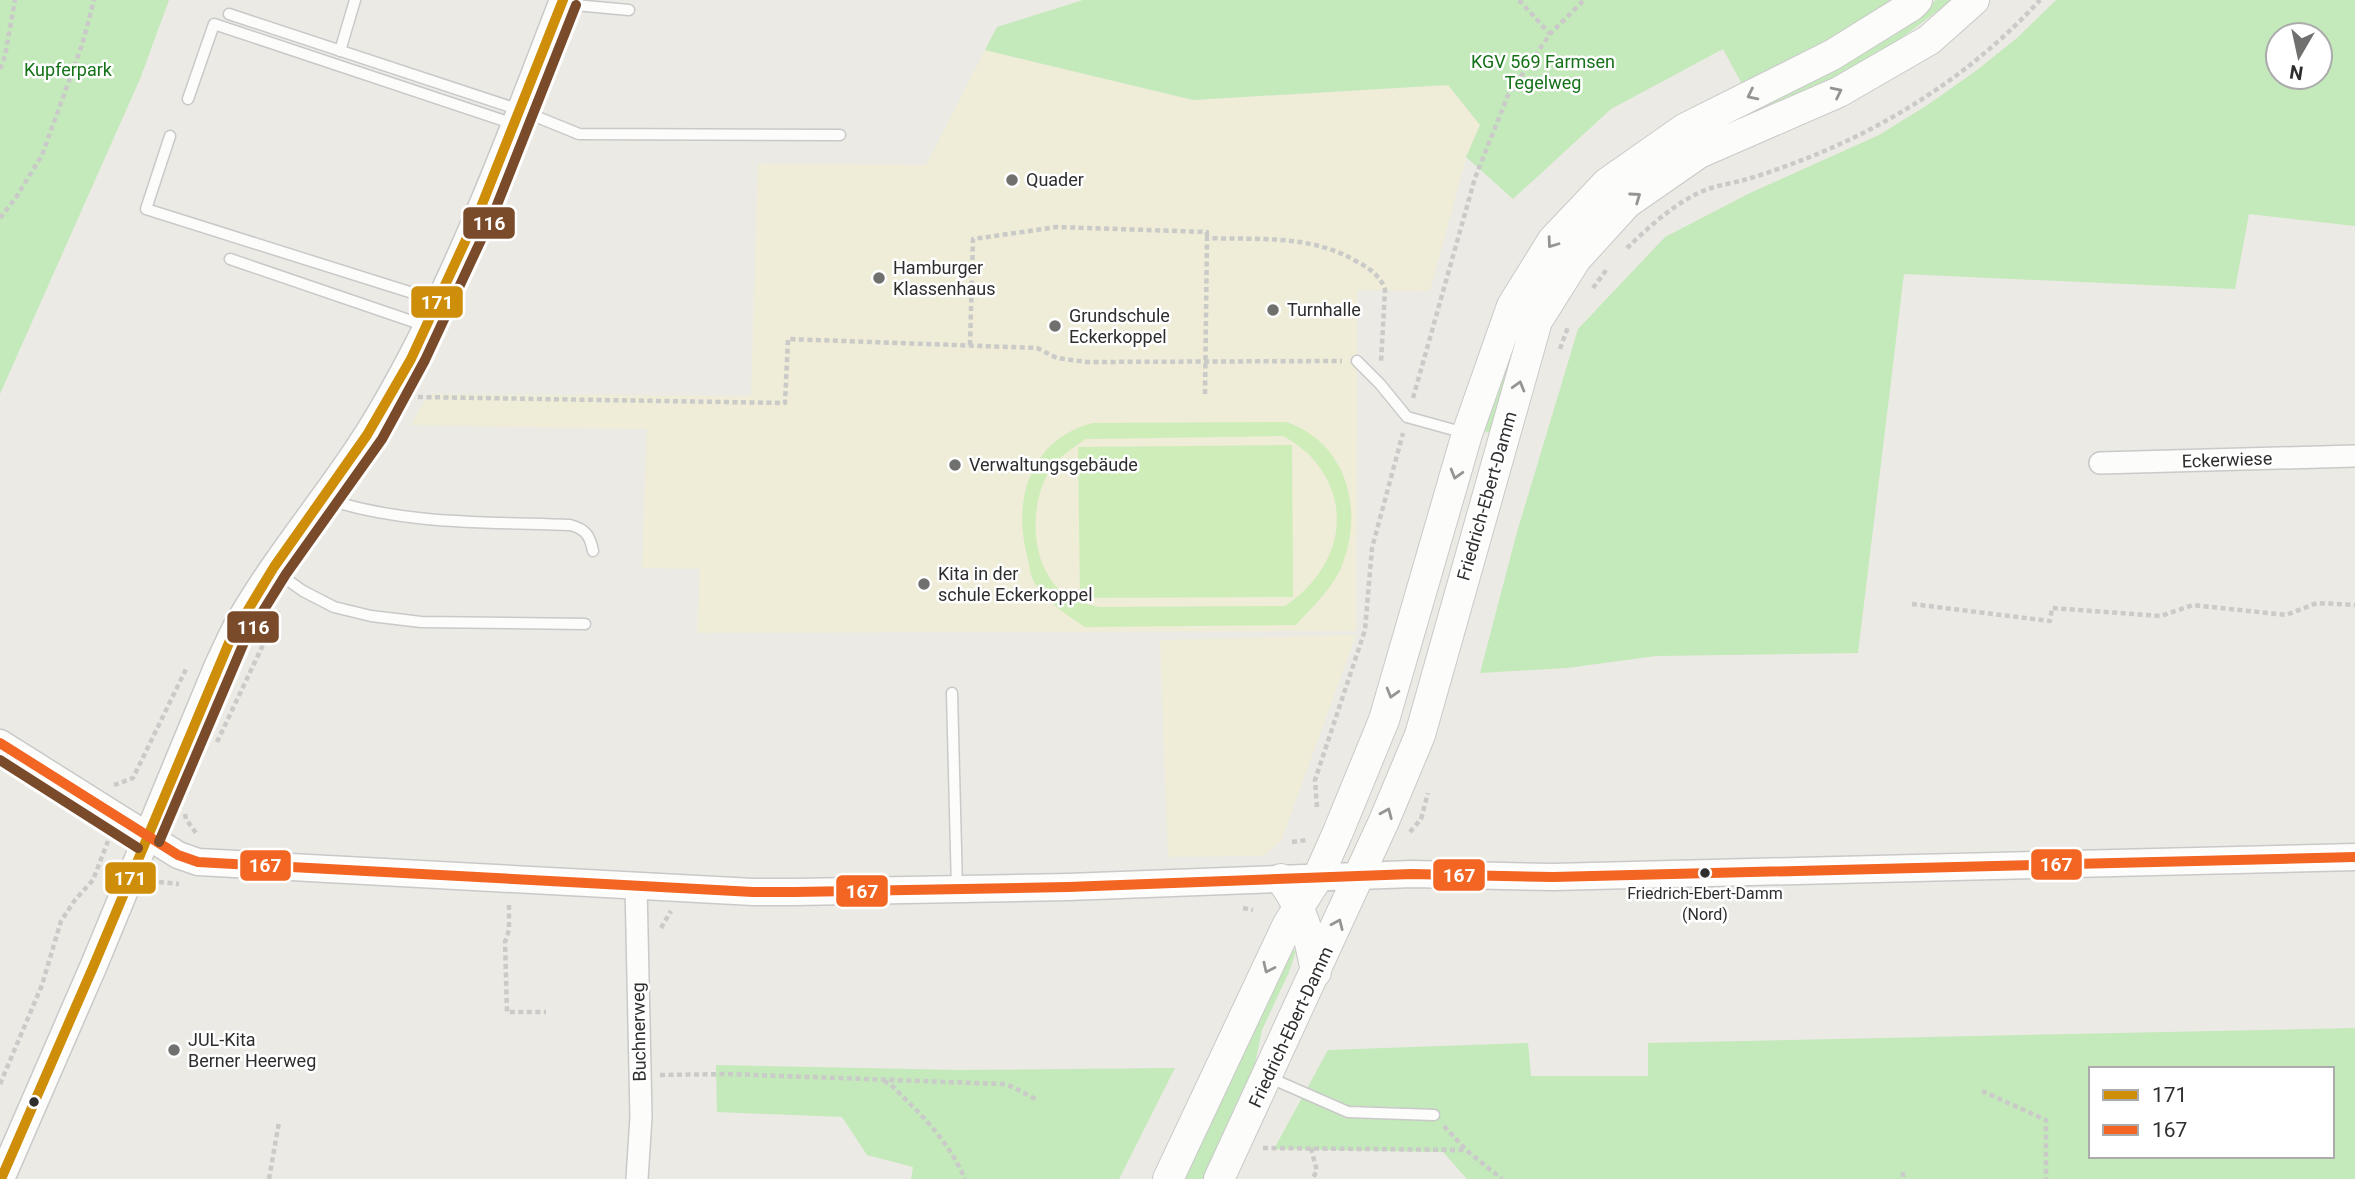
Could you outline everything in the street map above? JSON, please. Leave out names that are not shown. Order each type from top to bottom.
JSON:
[{"type":"main road","name":"Friedrich-Ebert-Damm","points":[[1168,1179],[1288,924],[1318,877],[1384,720],[1467,434],[1512,306],[1553,240],[1607,183],[1684,129],[1832,55],[1917,0]]},
{"type":"main road","name":"Friedrich-Ebert-Damm","points":[[1219,1179],[1316,972],[1420,735],[1537,321],[1576,259],[1627,203],[1699,153],[1839,92],[1929,40],[1974,0]]},
{"type":"main road","points":[[1281,879],[1300,908],[1306,923],[1316,972]]},
{"type":"street","points":[[1,1179],[238,623],[272,569],[373,426],[426,326],[517,117],[562,2]]},
{"type":"street","name":"Eckerwiese","points":[[2100,463],[2355,456]]},
{"type":"street","points":[[0,743],[178,855],[206,863],[753,892],[957,889],[1448,874],[1553,877],[2355,857]]},
{"type":"street","name":"Buchnerweg","points":[[636,885],[641,1117],[637,1179]]},
{"type":"lane","points":[[340,51],[355,0]]},
{"type":"lane","points":[[562,2],[629,10]]},
{"type":"lane","points":[[229,14],[340,51],[517,117]]},
{"type":"lane","points":[[188,99],[214,24],[579,134],[840,135]]},
{"type":"lane","points":[[170,136],[146,209],[438,301]]},
{"type":"lane","points":[[230,259],[426,326]]},
{"type":"lane","points":[[1357,361],[1407,417],[1467,434]]},
{"type":"lane","points":[[323,498],[348,506],[445,521],[570,525],[581,528],[590,536],[593,551]]},
{"type":"lane","points":[[272,569],[334,607],[370,616],[421,622],[585,624]]},
{"type":"lane","points":[[952,693],[957,889]]},
{"type":"lane","points":[[1268,1077],[1348,1112],[1434,1115]]},
{"type":"path","points":[[0,69],[15,0]]},
{"type":"path","points":[[0,218],[42,155],[82,45],[94,0]]},
{"type":"path","points":[[1519,0],[1550,34]]},
{"type":"path","points":[[1316,813],[1315,780],[1365,630],[1372,548],[1475,178],[1508,95],[1550,34],[1584,0]]},
{"type":"path","points":[[1623,251],[1646,229],[1707,189],[1747,179],[1808,158],[1871,131],[1919,101],[1994,47],[2040,0]]},
{"type":"path","points":[[970,345],[973,239],[1057,227],[1207,232],[1205,394]]},
{"type":"path","points":[[1206,238],[1312,243],[1340,252],[1366,266],[1382,280],[1385,290],[1380,384]]},
{"type":"path","points":[[1592,289],[1608,269]]},
{"type":"path","points":[[1556,360],[1574,317]]},
{"type":"path","points":[[417,397],[785,403],[788,339],[1037,348],[1070,361],[1357,361]]},
{"type":"path","points":[[411,407],[423,386]]},
{"type":"path","points":[[214,748],[284,599],[294,584]]},
{"type":"path","points":[[1912,604],[2050,621],[2052,608],[2161,616],[2193,605],[2286,614],[2317,603],[2355,605]]},
{"type":"path","points":[[108,785],[121,784],[133,778],[187,667]]},
{"type":"path","points":[[1421,819],[1430,786]]},
{"type":"path","points":[[187,806],[186,819],[199,836]]},
{"type":"path","points":[[0,1084],[42,985],[61,921],[93,880],[107,844]]},
{"type":"path","points":[[510,879],[509,930],[505,942],[507,1012],[546,1012]]},
{"type":"path","points":[[657,1075],[728,1074],[1003,1084],[1037,1100]]},
{"type":"path","points":[[880,1079],[890,1084],[921,1114],[950,1150],[965,1179]]},
{"type":"path","points":[[1982,1091],[2046,1120],[2046,1179]]},
{"type":"path","points":[[1434,1115],[1466,1150],[1502,1179]]},
{"type":"path","points":[[269,1179],[279,1122]]},
{"type":"path","points":[[1263,1148],[1466,1150]]},
{"type":"path","points":[[1311,1148],[1317,1171],[1312,1179]]},
{"type":"path","points":[[1903,1172],[1903,1179]]},
{"type":"shaded area","name":"Grundschule Eckerkoppel","points":[[985,50],[1193,100],[1448,85],[1480,125],[1466,158],[1430,291],[1357,290],[1356,631],[697,633],[700,569],[642,568],[647,429],[411,425],[429,394],[751,396],[758,164],[926,165]]},
{"type":"shaded area","points":[[1356,635],[1281,841],[1262,856],[1168,857],[1160,640]]},
{"type":"green space","name":"Kupferpark","points":[[0,0],[169,0],[140,79],[0,394]]},
{"type":"green space","name":"KGV 569 Farmsen Tegelweg","points":[[1083,0],[1890,0],[1794,60],[1742,84],[1723,49],[1611,109],[1513,199],[1466,157],[1480,125],[1448,85],[1193,100],[985,50],[997,27]]},
{"type":"green space","points":[[1936,0],[1952,0],[1887,49],[1602,211],[1491,433],[1482,430],[1504,357],[1571,236],[1686,140],[1832,72],[1879,43]]},
{"type":"green space","points":[[2056,0],[2355,0],[2355,226],[2249,214],[2235,289],[1904,274],[1858,653],[1656,656],[1567,668],[1480,673],[1517,532],[1578,329],[1665,237],[1750,193],[1879,135],[1977,70],[2017,38]]},
{"type":"green space","points":[[1286,422],[1307,432],[1325,446],[1337,463],[1351,504],[1347,548],[1340,570],[1331,585],[1296,625],[1085,627],[1071,618],[1046,597],[1034,582],[1023,534],[1022,512],[1025,492],[1041,456],[1055,442],[1072,431],[1093,423]],"holes":[[[1284,436],[1308,454],[1320,468],[1336,506],[1337,525],[1326,562],[1315,578],[1285,606],[1099,607],[1063,593],[1052,581],[1038,550],[1036,514],[1039,497],[1052,467],[1086,439]]]},
{"type":"green space","points":[[1292,445],[1293,597],[1080,598],[1078,447]]},
{"type":"green space","points":[[1292,950],[1296,951],[1289,972],[1262,1030],[1251,1083],[1206,1179],[1183,1179]]},
{"type":"green space","points":[[2355,1028],[2355,1179],[1467,1179],[1443,1152],[1274,1149],[1328,1050],[1528,1043],[1531,1076],[1648,1076],[1648,1043]]},
{"type":"green space","points":[[716,1065],[960,1070],[1175,1068],[1119,1179],[911,1179],[913,1167],[867,1155],[842,1117],[717,1112]]},
{"type":"transit line","name":"171","points":[[1,1179],[231,638],[274,567],[367,435],[411,359],[481,207],[563,0]]},
{"type":"transit line","name":"116","points":[[159,842],[245,640],[286,574],[382,439],[425,360],[495,210],[576,5]]},
{"type":"transit line","name":"167","points":[[0,743],[178,855],[198,862],[753,892],[1068,887],[1412,874],[1553,877],[2355,857]]},
{"type":"transit line","name":"116","points":[[0,760],[138,848]]},
{"type":"place","name":"Quader","points":[[1012,180]]},
{"type":"place","name":"Hamburger Klassenhaus","points":[[879,278]]},
{"type":"place","name":"Turnhalle","points":[[1273,310]]},
{"type":"place","name":"Grundschule Eckerkoppel","points":[[1055,326]]},
{"type":"place","name":"Verwaltungsgebäude","points":[[955,465]]},
{"type":"place","name":"Kita in der schule Eckerkoppel","points":[[924,584]]},
{"type":"place","name":"Friedrich-Ebert-Damm (Nord)","points":[[1705,873]]},
{"type":"place","name":"JUL-Kita Berner Heerweg","points":[[174,1050]]}]
